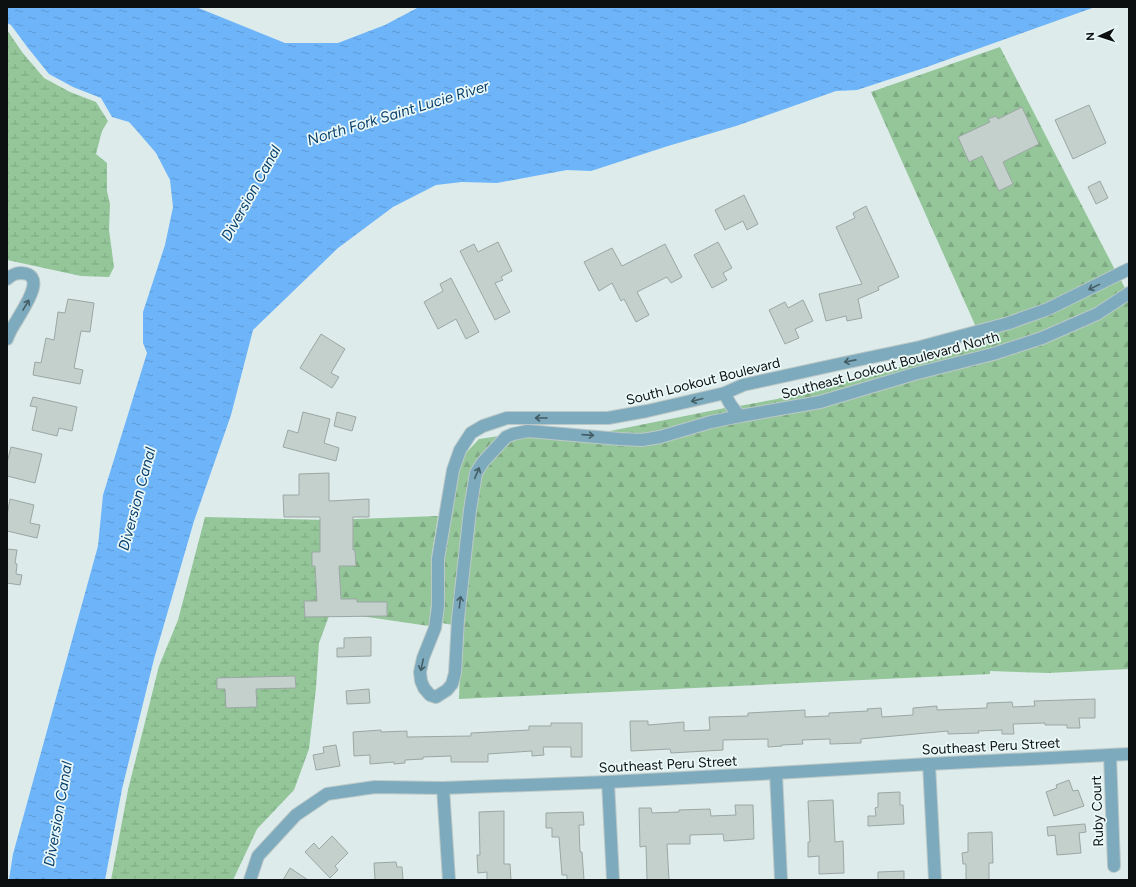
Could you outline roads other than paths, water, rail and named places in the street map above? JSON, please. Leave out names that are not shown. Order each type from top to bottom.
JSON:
[{"type":"street","name":"South Lookout Boulevard","points":[[435,628],[438,606],[438,559],[453,470],[460,450],[470,433],[483,426],[508,418],[608,418],[648,411],[725,393],[743,385],[920,347],[1009,323],[1048,309],[1129,269]]},
{"type":"street","points":[[7,279],[10,276],[22,273],[31,276],[34,280],[34,289],[7,339]]},
{"type":"street","name":"Southeast Lookout Boulevard North","points":[[435,628],[423,658],[420,672],[421,681],[424,688],[430,695],[436,697],[447,690],[452,684],[455,673],[457,631],[470,510],[476,473],[492,450],[506,437],[528,431],[642,440],[660,437],[711,422],[820,402],[914,374],[955,365],[1012,349],[1082,321],[1109,307],[1129,293]]},
{"type":"street","points":[[725,393],[732,407],[740,416]]},
{"type":"street","points":[[501,420],[506,437]]},
{"type":"street","points":[[435,628],[457,631]]},
{"type":"street","name":"Southeast Peru Street","points":[[250,880],[258,856],[296,815],[327,794],[375,787],[444,788],[608,782],[1129,754]]},
{"type":"street","name":"Ruby Court","points":[[1110,755],[1114,866]]},
{"type":"street","points":[[929,764],[935,880]]},
{"type":"street","points":[[776,774],[780,880]]},
{"type":"street","points":[[608,782],[613,880]]},
{"type":"street","points":[[444,788],[449,880]]},
{"type":"water","points":[[7,7],[196,7],[285,43],[338,43],[385,25],[419,7],[1095,7],[924,68],[857,90],[836,91],[736,126],[591,171],[567,170],[497,183],[462,182],[436,185],[393,207],[338,248],[253,330],[231,415],[194,521],[154,659],[122,789],[105,880],[9,880],[13,854],[98,546],[103,495],[147,353],[143,343],[143,312],[165,245],[173,207],[170,180],[156,153],[129,122],[112,117],[101,98],[73,87],[49,74],[11,25],[7,23]]},
{"type":"water label","name":"North Fork Saint Lucie River","points":[[398,113]]},
{"type":"water label","name":"Diversion Canal","points":[[251,193]]},
{"type":"water label","name":"Diversion Canal","points":[[137,499]]},
{"type":"water label","name":"Diversion Canal","points":[[58,814]]}]
